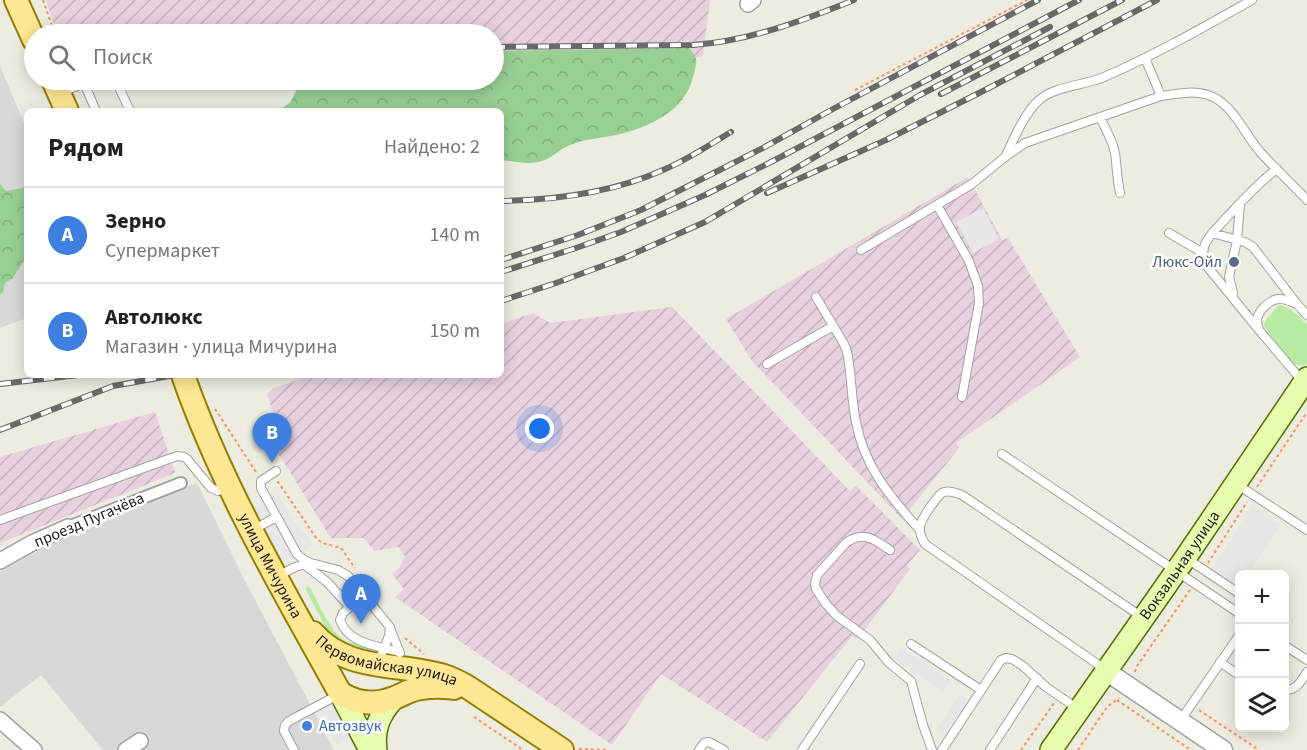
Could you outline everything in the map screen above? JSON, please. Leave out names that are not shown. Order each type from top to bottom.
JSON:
[{"type":"main road","points":[[16,0],[27,24]]},
{"type":"main road","name":"улица Мичурина","points":[[184,378],[203,430],[230,488],[252,530],[285,573],[297,615],[370,750]]},
{"type":"main road","name":"Вокзальная улица","points":[[1051,750],[1181,564],[1244,489],[1305,381]]},
{"type":"main road","name":"Первомайская улица","points":[[297,615],[317,637],[333,650],[347,657],[381,657],[423,663],[442,676],[453,679],[479,707],[570,749]]},
{"type":"main road","points":[[340,693],[347,681],[381,657],[396,680],[397,690],[377,722],[376,750]]},
{"type":"main road","name":"Первомайская улица","points":[[340,693],[364,702],[376,702],[425,687],[444,686],[468,692],[479,707]]},
{"type":"street","name":"проезд Пугачёва","points":[[0,561],[68,527],[181,483]]},
{"type":"street","points":[[1106,671],[1122,693],[1180,721],[1223,750]]},
{"type":"street","points":[[0,720],[34,750]]},
{"type":"street","points":[[126,750],[141,741]]},
{"type":"lane","points":[[1005,157],[1027,115],[1041,99],[1063,88],[1091,82],[1145,58],[1252,0]]},
{"type":"lane","points":[[1145,58],[1161,96]]},
{"type":"lane","points":[[88,90],[97,108]]},
{"type":"lane","points":[[120,90],[128,108]]},
{"type":"lane","points":[[861,250],[980,178],[1025,143],[1161,96],[1194,92],[1218,99],[1227,106],[1259,151],[1307,200]]},
{"type":"lane","points":[[116,103],[124,99]]},
{"type":"lane","points":[[1100,117],[1113,145],[1120,193]]},
{"type":"lane","points":[[1277,169],[1254,187],[1212,233],[1206,243],[1203,258],[1206,265],[1259,330],[1305,381]]},
{"type":"lane","points":[[1234,297],[1229,277],[1237,240],[1240,204]]},
{"type":"lane","points":[[937,205],[969,261],[978,286],[979,303],[962,397]]},
{"type":"lane","points":[[1169,233],[1203,253]]},
{"type":"lane","points":[[1212,233],[1245,242],[1253,248],[1307,315]]},
{"type":"lane","points":[[816,297],[847,352],[855,419],[866,453],[876,475],[919,529]]},
{"type":"lane","points":[[1259,330],[1258,315],[1272,301],[1286,299],[1297,304]]},
{"type":"lane","points":[[767,364],[833,326]]},
{"type":"lane","points":[[1002,453],[1181,564],[1203,569],[1235,591]]},
{"type":"lane","points":[[0,520],[177,456],[187,459],[211,488],[218,491],[230,488]]},
{"type":"lane","points":[[276,471],[265,478],[260,486],[297,555],[304,561],[334,568],[348,576],[390,627],[399,652],[408,663],[423,663],[444,686]]},
{"type":"lane","points":[[1244,489],[1307,530]]},
{"type":"lane","points":[[1106,671],[925,544],[920,536],[921,520],[938,497],[944,492],[954,491],[1143,618]]},
{"type":"lane","points":[[252,530],[276,517]]},
{"type":"lane","points":[[891,550],[872,538],[851,539],[818,575],[816,589],[831,610],[870,640],[889,663],[911,681],[932,750]]},
{"type":"lane","points":[[285,573],[297,561],[297,555]]},
{"type":"lane","points":[[285,573],[304,564],[315,564]]},
{"type":"lane","points":[[304,564],[327,582],[350,607]]},
{"type":"lane","points":[[1181,564],[1194,584],[1235,611]]},
{"type":"lane","points":[[364,595],[343,613],[341,624],[351,636],[381,657]]},
{"type":"lane","points":[[381,657],[390,627]]},
{"type":"lane","points":[[1180,721],[1235,640]]},
{"type":"lane","points":[[911,644],[981,690]]},
{"type":"lane","points":[[1289,648],[1307,660]]},
{"type":"lane","points":[[381,657],[399,652]]},
{"type":"lane","points":[[942,750],[1000,660],[1006,658],[1023,666],[1079,710]]},
{"type":"lane","points":[[1220,662],[1235,673]]},
{"type":"lane","points":[[802,750],[860,664]]},
{"type":"lane","points":[[1289,689],[1296,687],[1307,672]]},
{"type":"lane","points":[[990,750],[1037,678]]},
{"type":"lane","points":[[294,750],[284,731],[285,725],[340,693]]},
{"type":"lane","points":[[699,750],[704,743],[709,742],[724,750]]},
{"type":"path","points":[[43,0],[51,24]]},
{"type":"path","points":[[855,90],[1027,0]]},
{"type":"path","points":[[210,401],[258,476],[278,482],[317,539],[341,548],[359,574]]},
{"type":"path","points":[[1203,569],[1244,489],[1307,412]]},
{"type":"path","points":[[1191,750],[1122,693],[1137,666],[1194,584]]},
{"type":"path","points":[[404,636],[423,663]]},
{"type":"path","points":[[1021,750],[1059,695]]},
{"type":"path","points":[[479,707],[523,750]]},
{"type":"path","points":[[1078,750],[1107,707]]},
{"type":"path","points":[[570,749],[609,750]]},
{"type":"shaded area","points":[[46,0],[710,0],[703,56],[682,61],[504,63],[504,24],[54,24]]},
{"type":"shaded area","points":[[0,66],[24,123],[24,319],[0,328]]},
{"type":"shaded area","points":[[968,177],[1002,240],[1008,238],[1080,357],[956,443],[959,448],[902,519],[752,361],[726,319]]},
{"type":"shaded area","points":[[983,208],[999,239],[973,253],[956,222]]},
{"type":"shaded area","points":[[672,307],[850,491],[856,486],[920,550],[907,565],[910,569],[858,639],[852,636],[767,742],[661,674],[612,745],[395,597],[404,589],[392,574],[399,568],[405,556],[398,547],[374,551],[364,538],[331,538],[265,432],[267,431],[260,420],[273,412],[267,394],[274,388],[302,378],[504,378],[504,323],[533,313],[551,323]]},
{"type":"shaded area","points":[[155,412],[175,473],[0,543],[0,457]]},
{"type":"shaded area","points":[[197,483],[244,579],[334,750],[139,750],[147,744],[139,733],[115,750],[103,750],[41,675],[0,707],[0,572],[11,564],[55,543]]},
{"type":"shaded area","points":[[278,493],[297,526],[308,536],[313,545],[282,562],[254,507]]},
{"type":"shaded area","points":[[1252,506],[1281,524],[1251,570],[1235,570],[1235,584],[1212,569]]},
{"type":"shaded area","points":[[901,647],[951,680],[944,692],[894,659]]},
{"type":"shaded area","points":[[960,694],[968,699],[944,735],[936,730]]},
{"type":"shaded area","points":[[328,696],[350,738],[336,745],[314,703]]},
{"type":"green space","points":[[689,48],[696,62],[689,89],[682,100],[652,123],[628,132],[575,143],[543,161],[533,163],[504,160],[504,108],[282,108],[290,103],[296,90],[504,90],[504,51]]},
{"type":"green space","points":[[0,184],[6,191],[24,186],[24,261],[13,278],[5,283],[0,295]]},
{"type":"green space","points":[[1279,305],[1291,310],[1307,324],[1307,364],[1300,366],[1294,363],[1264,326],[1265,321]]},
{"type":"green space","points":[[308,586],[325,617],[340,637],[370,648],[369,654],[355,652],[329,634],[306,590]]},
{"type":"railway","points":[[504,47],[714,43],[775,29],[854,0]]},
{"type":"railway","points":[[504,259],[578,235],[641,210],[763,148],[1038,0]]},
{"type":"railway","points":[[504,271],[621,232],[705,195],[1079,0]]},
{"type":"railway","points":[[941,94],[1122,0]]},
{"type":"railway","points":[[767,193],[886,140],[1157,0]]},
{"type":"railway","points":[[504,300],[624,258],[705,222],[920,95],[1050,27]]},
{"type":"railway","points":[[504,201],[584,194],[644,178],[672,166],[731,132]]},
{"type":"railway","points":[[0,384],[52,378]]},
{"type":"railway","points":[[0,430],[113,386],[158,378]]},
{"type":"place","name":"Люкс-Ойл","points":[[1234,262]]},
{"type":"place","name":"Автолюкс","points":[[272,463]]},
{"type":"place","name":"Зерно","points":[[361,624]]},
{"type":"place","name":"Автозвук","points":[[307,726]]}]
